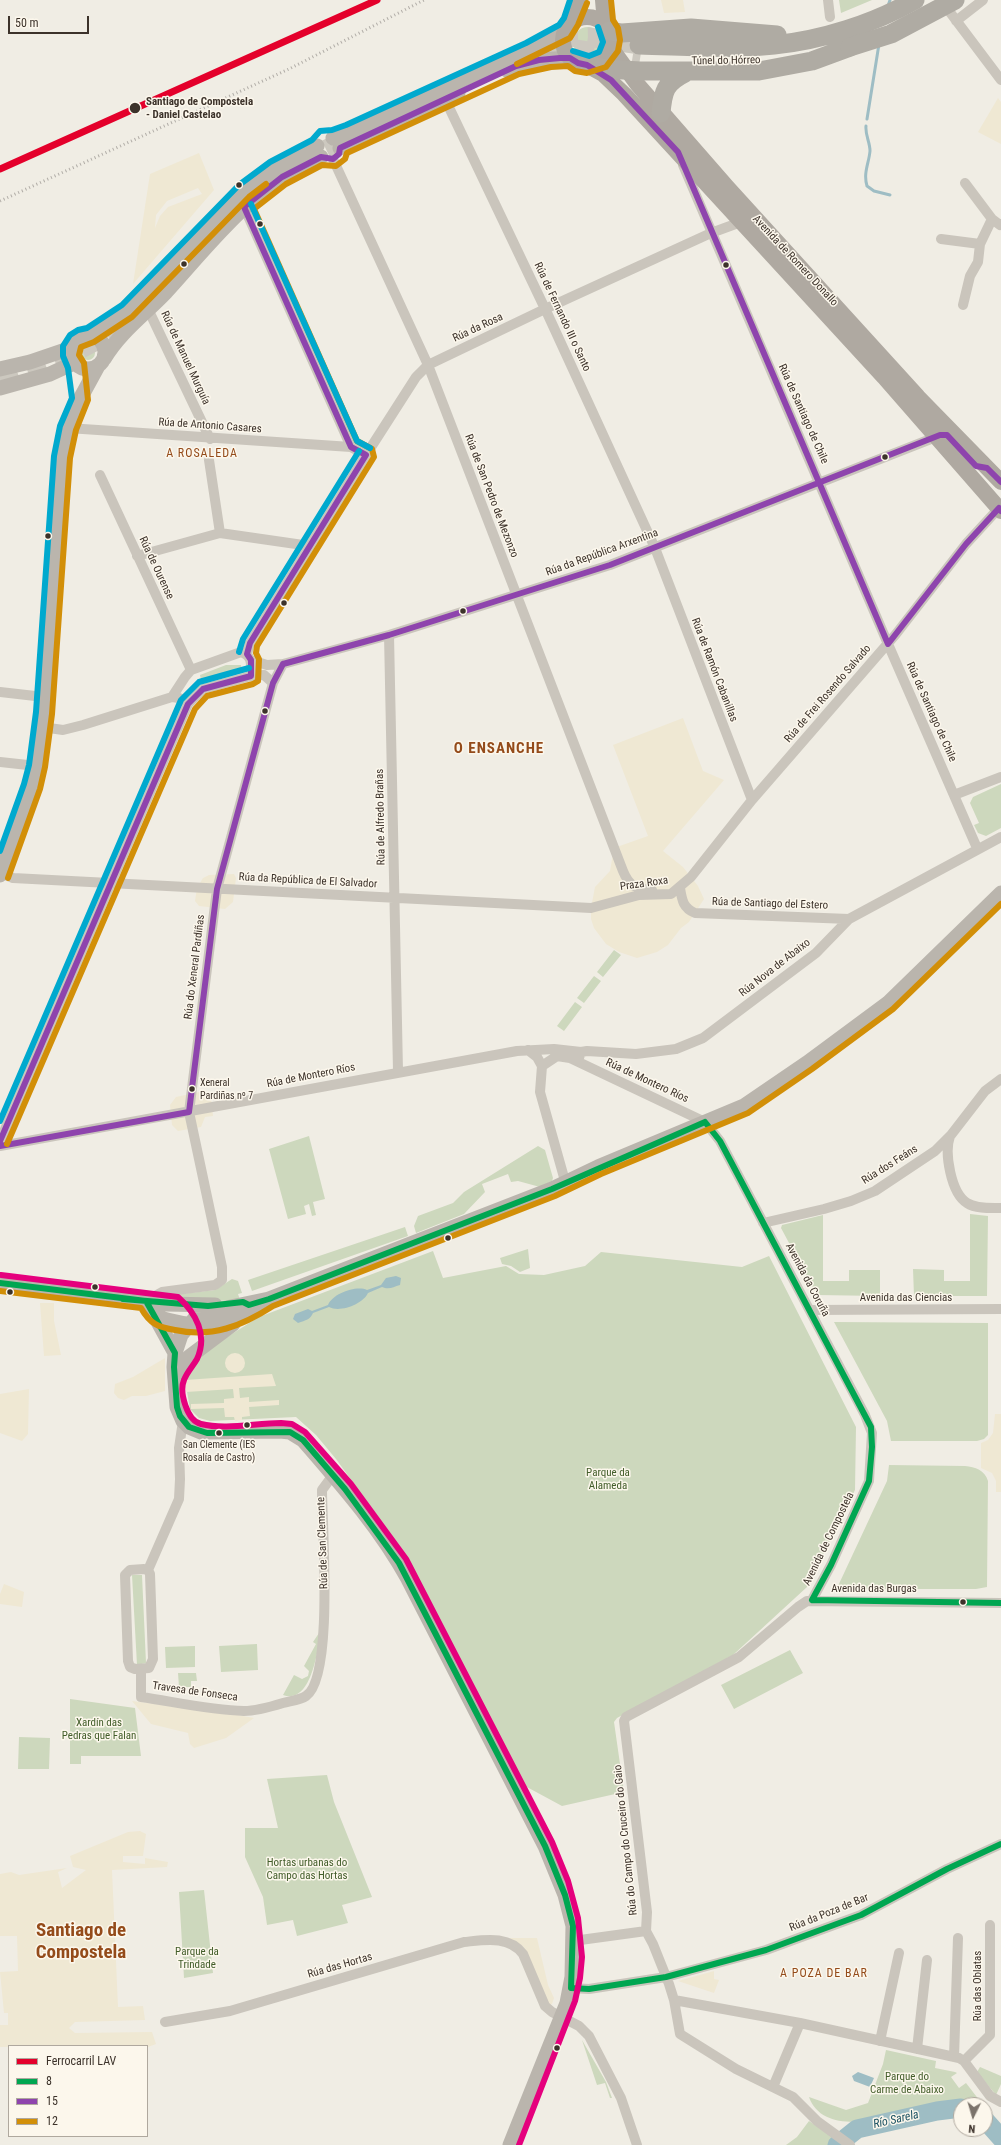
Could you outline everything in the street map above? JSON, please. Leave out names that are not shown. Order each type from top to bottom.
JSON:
[{"type":"highway","points":[[578,62],[635,58],[685,73],[759,71],[810,51],[848,29],[880,17],[915,0]]},
{"type":"highway","points":[[608,34],[691,28],[810,51],[850,47],[891,34],[955,0]]},
{"type":"highway","name":"Túnel do Hórreo","points":[[635,58],[718,62],[766,60],[810,51]]},
{"type":"highway","points":[[661,113],[662,94],[672,80],[685,73]]},
{"type":"main road","points":[[579,0],[568,27],[563,46],[578,62],[602,60],[608,34],[603,0]]},
{"type":"main road","points":[[568,27],[584,16],[599,19],[608,34]]},
{"type":"main road","name":"Avenida de Romero Donallo","points":[[608,34],[635,58],[661,113],[918,397],[1001,482]]},
{"type":"main road","name":"Avenida de Romero Donallo","points":[[578,62],[611,80],[937,436],[1000,508]]},
{"type":"street","points":[[828,0],[830,17]]},
{"type":"street","points":[[940,0],[1001,80]]},
{"type":"street","points":[[956,21],[983,0]]},
{"type":"street","points":[[0,874],[32,786],[37,766],[42,727],[60,477],[68,428],[80,399],[101,362],[118,338],[148,309],[244,207],[270,185],[329,150],[530,50],[568,27]]},
{"type":"street","points":[[80,399],[75,364],[71,356],[71,348],[78,338],[90,335],[122,315],[142,297],[244,191],[274,169],[329,150],[529,62],[578,62]]},
{"type":"street","name":"Rúa de Fernando III o Santo","points":[[445,99],[545,308],[655,548]]},
{"type":"street","name":"Rúa de San Pedro de Mezonzo","points":[[329,150],[428,364],[614,848]]},
{"type":"street","name":"Rúa de Santiago de Chile","points":[[678,152],[711,233],[977,848]]},
{"type":"street","points":[[963,305],[970,276],[978,262],[980,244],[998,224],[965,183]]},
{"type":"street","points":[[244,207],[351,447],[366,455]]},
{"type":"street","name":"Rúa da Rosa","points":[[249,657],[250,643],[366,455],[416,377],[428,364],[545,308],[711,233],[741,222]]},
{"type":"street","points":[[941,239],[980,244]]},
{"type":"street","name":"Rúa de Manuel Murguía","points":[[148,309],[210,439]]},
{"type":"street","points":[[0,388],[50,374],[75,364],[90,369],[101,362],[105,351],[103,344],[98,338],[90,335]]},
{"type":"street","points":[[0,369],[30,362],[71,348]]},
{"type":"street","name":"Rúa de Antonio Casares","points":[[68,428],[210,439],[351,447]]},
{"type":"street","name":"Avenida de Romero Donallo","points":[[937,436],[947,435],[976,466],[987,468]]},
{"type":"street","name":"Rúa da República Arxentina","points":[[249,657],[267,665],[283,664],[389,635],[517,595],[610,565],[655,548],[937,436]]},
{"type":"street","points":[[209,460],[220,533]]},
{"type":"street","name":"Rúa de Ourense","points":[[100,475],[191,670]]},
{"type":"street","name":"Rúa de Frei Rosendo Salvado","points":[[691,877],[752,800],[888,644],[966,544],[1000,508]]},
{"type":"street","points":[[137,556],[220,533],[310,546]]},
{"type":"street","name":"Rúa de Ramón Cabanillas","points":[[655,548],[752,800]]},
{"type":"street","name":"Rúa de Alfredo Brañas","points":[[389,635],[398,1071]]},
{"type":"street","points":[[172,697],[185,676],[191,670],[241,652],[249,657],[251,676]]},
{"type":"street","name":"Rúa do Xeneral Pardiñas","points":[[146,1301],[157,1293],[215,1285],[222,1280],[222,1267],[189,1112],[217,889],[272,683],[283,664]]},
{"type":"street","points":[[0,1141],[188,704],[203,689],[251,676],[264,675],[272,683]]},
{"type":"street","points":[[0,692],[44,697]]},
{"type":"street","points":[[42,727],[63,730],[172,697],[179,698],[188,704]]},
{"type":"street","points":[[0,762],[37,766]]},
{"type":"street","points":[[954,795],[1001,777]]},
{"type":"street","name":"Rúa Nova de Abaixo","points":[[580,1057],[595,1051],[636,1054],[676,1049],[703,1038],[816,953],[849,919],[977,848],[1001,837]]},
{"type":"street","name":"Praza Roxa","points":[[614,848],[630,885],[648,890],[679,889]]},
{"type":"street","name":"Rúa da República de El Salvador","points":[[0,874],[13,878],[591,908]]},
{"type":"street","name":"Praza Roxa","points":[[591,908],[640,895],[671,894],[679,889],[691,877]]},
{"type":"street","name":"Praza Roxa","points":[[679,889],[686,908],[691,911]]},
{"type":"street","points":[[510,2145],[556,2014],[570,1988],[573,1926],[568,1905],[545,1846],[408,1579],[392,1552],[333,1475],[303,1440],[290,1432],[207,1433],[193,1429],[183,1421],[177,1407],[174,1367],[174,1353],[181,1334],[200,1314],[249,1305],[269,1299],[468,1222],[734,1111],[756,1098],[877,1012],[921,973],[1001,893]]},
{"type":"street","name":"Rúa de Santiago del Estero","points":[[691,911],[699,913],[849,919]]},
{"type":"street","name":"Rúa de Montero Ríos","points":[[0,1146],[189,1112],[398,1071],[528,1050],[554,1049],[580,1057],[705,1122]]},
{"type":"street","points":[[528,1050],[537,1057],[542,1066],[540,1092],[565,1181]]},
{"type":"street","points":[[542,1066],[557,1056],[570,1058],[580,1057]]},
{"type":"street","name":"Rúa dos Feáns","points":[[763,1224],[851,1201],[874,1191],[935,1151],[950,1135],[985,1091],[1001,1079]]},
{"type":"street","name":"Avenida da Coruña","points":[[705,1122],[720,1141],[871,1427],[872,1455]]},
{"type":"street","points":[[950,1135],[948,1156],[954,1188],[960,1197],[967,1204],[976,1207],[1001,1208]]},
{"type":"street","points":[[935,1151],[942,1151],[948,1156]]},
{"type":"street","points":[[0,1283],[173,1304],[208,1306],[243,1302],[249,1305]]},
{"type":"street","points":[[189,1357],[239,1318],[269,1299]]},
{"type":"street","points":[[146,1301],[156,1317],[174,1353]]},
{"type":"street","points":[[173,1304],[183,1312],[194,1333],[194,1339],[189,1357],[176,1379]]},
{"type":"street","name":"Avenida das Ciencias","points":[[810,1310],[1001,1309]]},
{"type":"street","points":[[156,1317],[202,1326],[216,1325],[239,1318]]},
{"type":"street","points":[[148,1570],[130,1570],[126,1575],[128,1661],[133,1669],[140,1670],[149,1668],[153,1659],[150,1574],[148,1570],[179,1498],[180,1480],[178,1448],[183,1421]]},
{"type":"street","name":"Avenida de Compostela","points":[[624,1721],[626,1717],[740,1657],[798,1607],[812,1600],[866,1490],[871,1474],[872,1455]]},
{"type":"street","name":"Rúa de San Clemente","points":[[245,1711],[268,1707],[305,1697],[313,1687],[324,1644],[325,1621],[322,1490],[333,1475]]},
{"type":"street","name":"Avenida das Burgas","points":[[812,1600],[1001,1603]]},
{"type":"street","name":"Avenida das Burgas","points":[[812,1600],[818,1603],[890,1604],[897,1609]]},
{"type":"street","name":"Travesa de Fonseca","points":[[140,1670],[141,1697],[245,1711]]},
{"type":"street","name":"Rúa do Campo do Cruceiro do Gaio","points":[[624,1721],[647,1912],[646,1931],[653,1944],[674,2000],[680,2034],[736,2069],[773,2087]]},
{"type":"street","name":"Rúa da Poza de Bar","points":[[570,1988],[589,1989],[666,1977],[758,1952],[861,1915],[997,1846]]},
{"type":"street","name":"Rúa das Oblatas","points":[[964,2061],[990,2035],[990,1925]]},
{"type":"street","points":[[573,1941],[646,1931]]},
{"type":"street","name":"Rúa das Oblatas","points":[[954,2057],[958,1938]]},
{"type":"street","name":"Rúa das Hortas","points":[[165,2022],[230,2012],[464,1942],[501,1940],[519,1949],[542,2001],[556,2014]]},
{"type":"street","points":[[880,2041],[899,1952]]},
{"type":"street","points":[[917,2049],[927,1960]]},
{"type":"street","points":[[674,2000],[800,2023],[954,2057],[964,2061],[990,2096],[1001,2102]]},
{"type":"street","points":[[556,2014],[579,2026],[589,2036],[620,2098],[636,2145]]},
{"type":"street","points":[[800,2023],[773,2087],[797,2100],[816,2121],[850,2145]]},
{"type":"green space","points":[[839,0],[872,0],[841,13]]},
{"type":"green space","points":[[588,27],[594,28],[602,36],[602,48],[594,56],[588,57],[582,56],[574,48],[573,42],[574,36],[582,28]]},
{"type":"green space","points":[[85,346],[91,346],[95,350],[95,356],[91,360],[85,360],[81,356],[81,350]]},
{"type":"green space","points":[[226,665],[241,665],[242,670],[201,680],[200,675]]},
{"type":"green space","points":[[1001,784],[1001,828],[986,836],[978,833],[974,825],[979,823],[970,803],[973,797]]},
{"type":"green space","points":[[614,950],[621,955],[603,977],[597,972]]},
{"type":"green space","points":[[594,976],[601,981],[584,1003],[577,998]]},
{"type":"green space","points":[[575,1002],[582,1007],[564,1031],[557,1026]]},
{"type":"green space","points":[[309,1136],[325,1199],[313,1202],[316,1215],[312,1216],[309,1204],[304,1206],[306,1214],[288,1219],[269,1149]]},
{"type":"green space","points":[[538,1146],[545,1150],[553,1178],[552,1181],[540,1187],[518,1181],[511,1182],[508,1174],[482,1184],[485,1192],[464,1214],[416,1233],[414,1226],[418,1216],[453,1203],[464,1192]]},
{"type":"green space","points":[[970,1214],[988,1216],[987,1296],[914,1296],[913,1269],[944,1270],[944,1281],[970,1281]]},
{"type":"green space","points":[[823,1215],[823,1281],[849,1281],[849,1270],[880,1270],[880,1296],[817,1295],[781,1228],[782,1225]]},
{"type":"green space","points":[[405,1227],[408,1236],[252,1291],[248,1280]]},
{"type":"green space","points":[[528,1249],[530,1268],[520,1272],[511,1266],[502,1264],[500,1258]]},
{"type":"green space","name":"Parque da Alameda","points":[[433,1251],[443,1278],[506,1266],[519,1274],[544,1275],[585,1266],[601,1252],[742,1267],[769,1256],[856,1427],[855,1490],[807,1587],[733,1655],[617,1718],[614,1722],[624,1792],[562,1806],[525,1786],[415,1579],[406,1555],[336,1459],[316,1435],[296,1417],[210,1421],[199,1418],[190,1409],[185,1380],[194,1363],[211,1347],[259,1317]]},
{"type":"green space","points":[[232,1279],[238,1281],[242,1293],[238,1294],[240,1300],[214,1301],[163,1296],[215,1290]]},
{"type":"green space","points":[[834,1322],[988,1323],[988,1435],[984,1439],[977,1441],[891,1441],[887,1421]]},
{"type":"green space","points":[[889,1465],[965,1466],[976,1468],[985,1474],[988,1481],[987,1587],[976,1589],[841,1589],[838,1586],[887,1481]]},
{"type":"green space","points":[[132,1575],[142,1575],[146,1663],[137,1665]]},
{"type":"green space","points":[[321,1630],[312,1673],[307,1684],[301,1692],[293,1696],[283,1695],[294,1675],[302,1679],[308,1676],[309,1671],[304,1666],[316,1644],[313,1642]]},
{"type":"green space","points":[[257,1644],[258,1670],[221,1672],[219,1646]]},
{"type":"green space","points":[[195,1646],[195,1667],[166,1668],[165,1647]]},
{"type":"green space","points":[[790,1650],[803,1673],[734,1709],[721,1685]]},
{"type":"green space","points":[[178,1673],[196,1673],[197,1681],[191,1681],[191,1687],[179,1687]]},
{"type":"green space","name":"Xardín das Pedras que Falan","points":[[70,1699],[135,1708],[141,1756],[81,1756],[81,1764],[70,1764]]},
{"type":"green space","points":[[19,1737],[50,1738],[49,1769],[18,1769]]},
{"type":"green space","name":"Hortas urbanas do Campo das Hortas","points":[[327,1775],[334,1802],[372,1897],[342,1905],[348,1923],[297,1936],[293,1920],[267,1925],[263,1897],[245,1857],[245,1828],[278,1828],[267,1779]]},
{"type":"green space","name":"Parque da Trindade","points":[[204,1890],[213,1973],[184,1978],[179,1892]]},
{"type":"green space","points":[[582,2040],[606,2082],[612,2098],[610,2098],[605,2083],[597,2085]]},
{"type":"green space","name":"Parque do Carme de Abaixo","points":[[886,2050],[936,2061],[935,2068],[957,2073],[951,2077],[959,2088],[966,2083],[977,2097],[953,2097],[953,2102],[893,2117],[872,2121],[851,2122],[833,2119],[818,2111],[809,2097],[846,2110],[868,2103],[883,2064]]},
{"type":"green space","points":[[980,2067],[1001,2076],[1001,2084],[996,2095],[977,2072]]},
{"type":"green space","points":[[809,2121],[844,2145],[786,2145],[797,2137]]},
{"type":"shaded area","points":[[661,0],[683,0],[685,12],[664,13]]},
{"type":"shaded area","points":[[998,98],[1001,102],[1001,144],[978,132]]},
{"type":"shaded area","points":[[199,153],[214,190],[133,284],[150,174]],"holes":[[[198,188],[202,194],[168,207],[160,216],[155,228],[156,215],[167,201]]]},
{"type":"shaded area","points":[[683,718],[703,771],[724,780],[663,851],[683,867],[698,886],[704,899],[689,922],[681,928],[668,945],[657,952],[637,958],[619,952],[606,944],[594,928],[591,919],[591,908],[595,887],[610,871],[614,848],[648,836],[613,745]]},
{"type":"shaded area","points":[[234,874],[236,878],[233,902],[225,909],[199,906],[195,901],[197,888],[203,878],[209,875]]},
{"type":"shaded area","points":[[204,1091],[211,1098],[213,1116],[205,1117],[201,1127],[178,1131],[172,1125],[170,1105],[176,1097]]},
{"type":"shaded area","points":[[40,1303],[54,1303],[54,1321],[61,1355],[44,1356]]},
{"type":"shaded area","points":[[235,1353],[242,1356],[245,1363],[242,1370],[235,1373],[228,1370],[225,1363],[228,1356]]},
{"type":"shaded area","points":[[165,1358],[165,1391],[146,1396],[132,1396],[124,1400],[118,1398],[114,1393],[115,1384],[133,1377]]},
{"type":"shaded area","points":[[272,1374],[276,1386],[239,1388],[240,1398],[249,1397],[249,1402],[279,1400],[279,1405],[249,1407],[250,1416],[242,1417],[242,1420],[235,1421],[234,1417],[225,1417],[224,1408],[191,1409],[191,1404],[224,1403],[224,1399],[234,1398],[233,1389],[186,1392],[185,1380]]},
{"type":"shaded area","points":[[29,1389],[28,1434],[22,1441],[0,1433],[0,1394]]},
{"type":"shaded area","points":[[995,1414],[1001,1414],[1001,1492],[996,1492],[996,1481],[992,1473],[981,1468],[981,1443],[988,1440],[993,1433]]},
{"type":"shaded area","points":[[4,1584],[24,1592],[22,1607],[0,1604],[0,1594]]},
{"type":"shaded area","points":[[132,1701],[254,1718],[226,1738],[194,1748],[190,1744],[188,1733],[151,1724]]},
{"type":"shaded area","points":[[140,1831],[146,1834],[143,1856],[123,1856],[123,1862],[145,1864],[145,1858],[168,1862],[167,1867],[112,1870],[118,2007],[143,2006],[145,2020],[75,2022],[69,2028],[75,2033],[152,2032],[156,2044],[148,2047],[148,2045],[8,2045],[8,2047],[0,2047],[0,2025],[8,2025],[8,2013],[4,2013],[0,1972],[18,1971],[17,1936],[0,1936],[0,1874],[11,1872],[19,1875],[67,1868],[58,1872],[62,1888],[86,1870],[73,1867],[70,1856],[128,1832]]},
{"type":"shaded area","points":[[507,1938],[537,1938],[548,1985],[554,1998],[552,2004],[545,2006],[523,1954]]},
{"type":"shaded area","points":[[714,1971],[714,1979],[719,1980],[714,1993],[678,1981]]},
{"type":"water","points":[[396,1276],[401,1278],[400,1285],[389,1288],[382,1287],[368,1293],[356,1304],[339,1309],[329,1307],[313,1313],[309,1318],[298,1323],[293,1319],[295,1314],[308,1309],[312,1311],[328,1305],[335,1297],[346,1291],[352,1289],[367,1290],[381,1285],[386,1278]]},
{"type":"water","points":[[858,2072],[874,2078],[870,2087],[854,2081],[852,2076]]},
{"type":"waterway","points":[[888,6],[890,0]]},
{"type":"waterway","points":[[867,119],[879,44]]},
{"type":"waterway","points":[[866,126],[870,151],[866,172],[867,186],[874,191],[890,195]]},
{"type":"waterway","name":"Río Sarela","points":[[837,2145],[857,2129],[937,2111],[953,2109]]},
{"type":"waterway","name":"Río Sarela","points":[[993,2129],[1001,2138]]},
{"type":"tunnel","points":[[559,38],[588,37],[639,45]]},
{"type":"tunnel","points":[[519,60],[532,54],[569,48],[640,59]]},
{"type":"tunnel","points":[[300,162],[357,134]]},
{"type":"tunnel","points":[[0,380],[77,351],[94,342],[128,318]]},
{"type":"railway","points":[[0,201],[289,69],[424,0]]},
{"type":"rail line","name":"LAV","points":[[0,169],[377,0]]},
{"type":"transit line","points":[[0,851],[24,784],[29,765],[36,712],[54,456],[60,426],[72,398],[68,368],[63,356],[63,346],[70,335],[78,330],[87,328],[122,305],[239,185],[270,162],[312,140],[320,131],[332,130],[346,125],[526,43],[559,25],[564,18],[570,0]]},
{"type":"transit line","name":"12","points":[[7,1144],[195,709],[207,696],[253,684],[258,681],[259,659],[256,653],[257,646],[374,457],[372,449],[357,441],[254,209],[286,184],[322,165],[336,166],[345,159],[347,153],[519,74],[551,67],[568,66],[575,71],[587,73],[606,67],[618,51],[620,40],[618,28],[613,20],[611,0]]},
{"type":"transit line","name":"12","points":[[517,64],[570,38],[578,25],[587,3]]},
{"type":"transit line","points":[[573,51],[589,56],[599,52],[603,42],[598,27]]},
{"type":"transit line","name":"15","points":[[0,1141],[188,704],[203,689],[251,676],[251,660],[247,654],[250,643],[366,455],[351,447],[244,207],[282,177],[321,157],[333,159],[339,154],[340,148],[516,66],[539,60],[560,58],[570,58],[578,63],[587,65],[611,80],[678,152],[888,644],[966,544],[999,508],[1001,511]]},
{"type":"transit line","name":"12","points":[[8,878],[40,789],[45,767],[52,714],[70,458],[76,430],[88,400],[84,363],[79,355],[81,347],[94,342],[132,317],[249,197],[266,184]]},
{"type":"transit line","points":[[251,204],[357,441],[370,448]]},
{"type":"transit line","name":"15","points":[[283,664],[389,635],[610,565],[940,435],[947,435],[976,466],[987,468],[1001,482]]},
{"type":"transit line","points":[[239,652],[243,639],[359,451]]},
{"type":"transit line","name":"15","points":[[189,1112],[217,889],[273,683],[283,664]]},
{"type":"transit line","points":[[0,1121],[181,700],[199,682],[249,668]]},
{"type":"transit line","name":"12","points":[[0,1291],[141,1308],[148,1318],[155,1324],[169,1329],[189,1332],[214,1331],[238,1324],[273,1306],[555,1196],[601,1174],[748,1113],[812,1069],[893,1009],[1001,904]]},
{"type":"transit line","name":"15","points":[[0,1146],[189,1112]]},
{"type":"transit line","name":"8","points":[[705,1122],[720,1141],[871,1427],[872,1447],[869,1481],[831,1565],[812,1600]]},
{"type":"transit line","name":"8","points":[[123,1299],[208,1306],[243,1302],[249,1305],[269,1299],[552,1189],[705,1122]]},
{"type":"transit line","points":[[1,1275],[178,1297],[195,1317],[201,1333],[200,1350],[197,1359],[185,1377],[183,1385],[183,1398],[192,1418],[196,1422],[211,1426],[241,1426],[271,1423],[292,1424],[305,1432],[351,1484],[406,1559],[552,1842],[568,1881],[578,1918],[582,1957],[580,1978],[575,2001],[519,2145]]},
{"type":"transit line","name":"8","points":[[0,1283],[146,1301],[175,1353],[174,1367],[177,1407],[180,1416],[189,1427],[207,1433],[290,1432],[303,1440],[345,1489],[399,1563],[545,1846],[565,1895],[573,1926],[571,1988],[589,1989],[666,1977],[766,1950],[861,1915],[947,1869],[1001,1844]]},
{"type":"transit line","name":"8","points":[[812,1600],[1001,1603]]},
{"type":"place","name":"Santiago de Compostela - Daniel Castelao","points":[[135,108]]},
{"type":"place","name":"Xeneral Pardiñas nº 7","points":[[192,1089]]},
{"type":"place","name":"San Clemente (IES Rosalía de Castro)","points":[[219,1433]]},
{"type":"district","name":"A ROSALEDA","points":[[202,454]]},
{"type":"district","name":"O ENSANCHE","points":[[499,749]]},
{"type":"district","name":"Santiago de Compostela","points":[[81,1942]]},
{"type":"district","name":"A POZA DE BAR","points":[[824,1974]]}]
